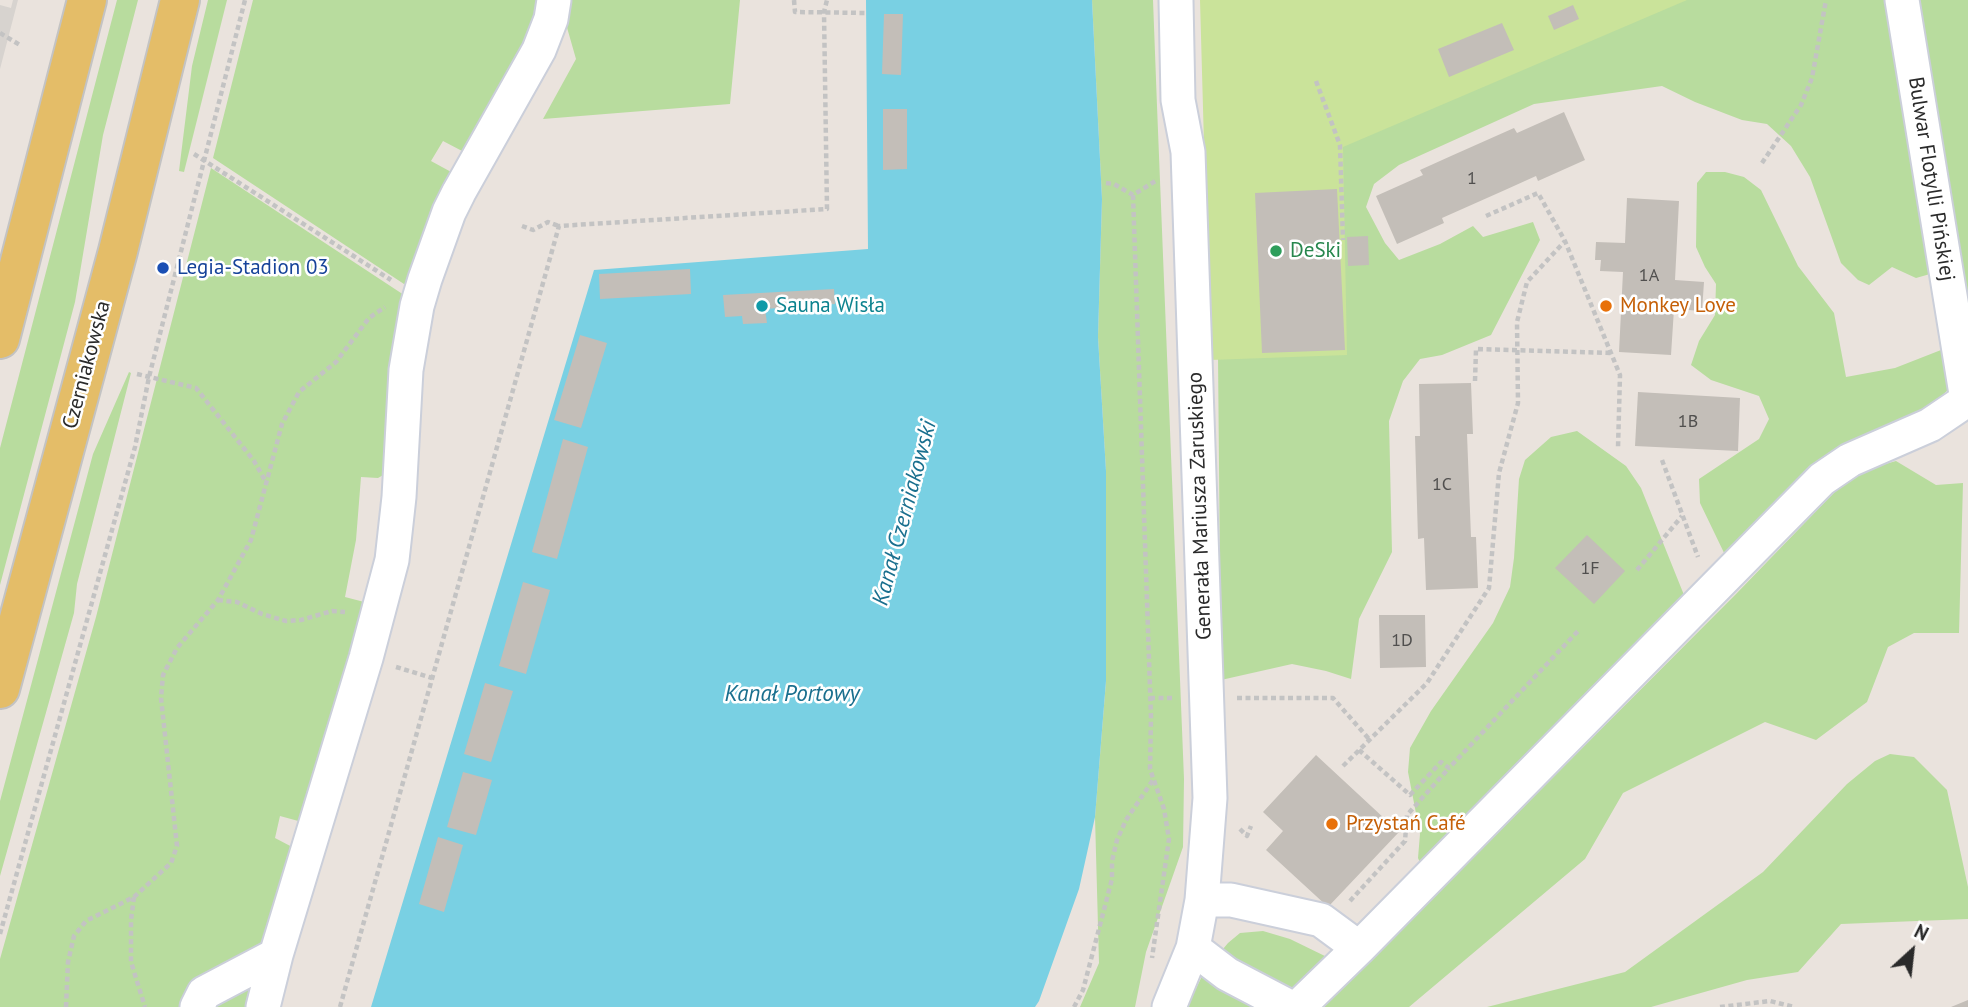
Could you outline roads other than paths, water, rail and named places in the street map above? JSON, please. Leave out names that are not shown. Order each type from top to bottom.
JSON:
[{"type":"main road","points":[[0,339],[87,0]]},
{"type":"main road","name":"Czerniakowska","points":[[0,689],[118,251],[180,0]]},
{"type":"street","points":[[69,0],[73,53]]},
{"type":"street","points":[[164,0],[170,39]]},
{"type":"street","points":[[263,1007],[392,560],[414,295],[449,212],[539,50],[551,19],[554,0]]},
{"type":"street","name":"Generała Mariusza Zaruskiego","points":[[1169,1007],[1193,948],[1202,900],[1210,798],[1189,174],[1188,152],[1178,100],[1176,0]]},
{"type":"street","name":"Bulwar Flotylli Pińskiej","points":[[1902,0],[1968,400]]},
{"type":"street","points":[[1298,1007],[1822,479],[1850,460],[1930,425],[1968,400]]},
{"type":"street","points":[[1202,900],[1231,900],[1321,920],[1359,948]]},
{"type":"street","points":[[1193,948],[1227,974],[1290,1007]]},
{"type":"street","points":[[197,1007],[204,992],[276,955]]},
{"type":"water","name":"Kanał Portowy","points":[[866,0],[1092,0],[1102,199],[1098,337],[1106,471],[1106,681],[1095,817],[1079,889],[1039,1001],[1035,1007],[371,1007],[594,270],[868,249]]},
{"type":"place","name":"DeSki","points":[[1276,251]]},
{"type":"place","name":"Legia-Stadion 03","points":[[163,268]]},
{"type":"place","name":"Sauna Wisła","points":[[762,306]]},
{"type":"place","name":"Monkey Love","points":[[1606,306]]},
{"type":"place","name":"Przystań Café","points":[[1332,824]]},
{"type":"water label","name":"Kanał Czerniakowski","points":[[905,513]]}]
